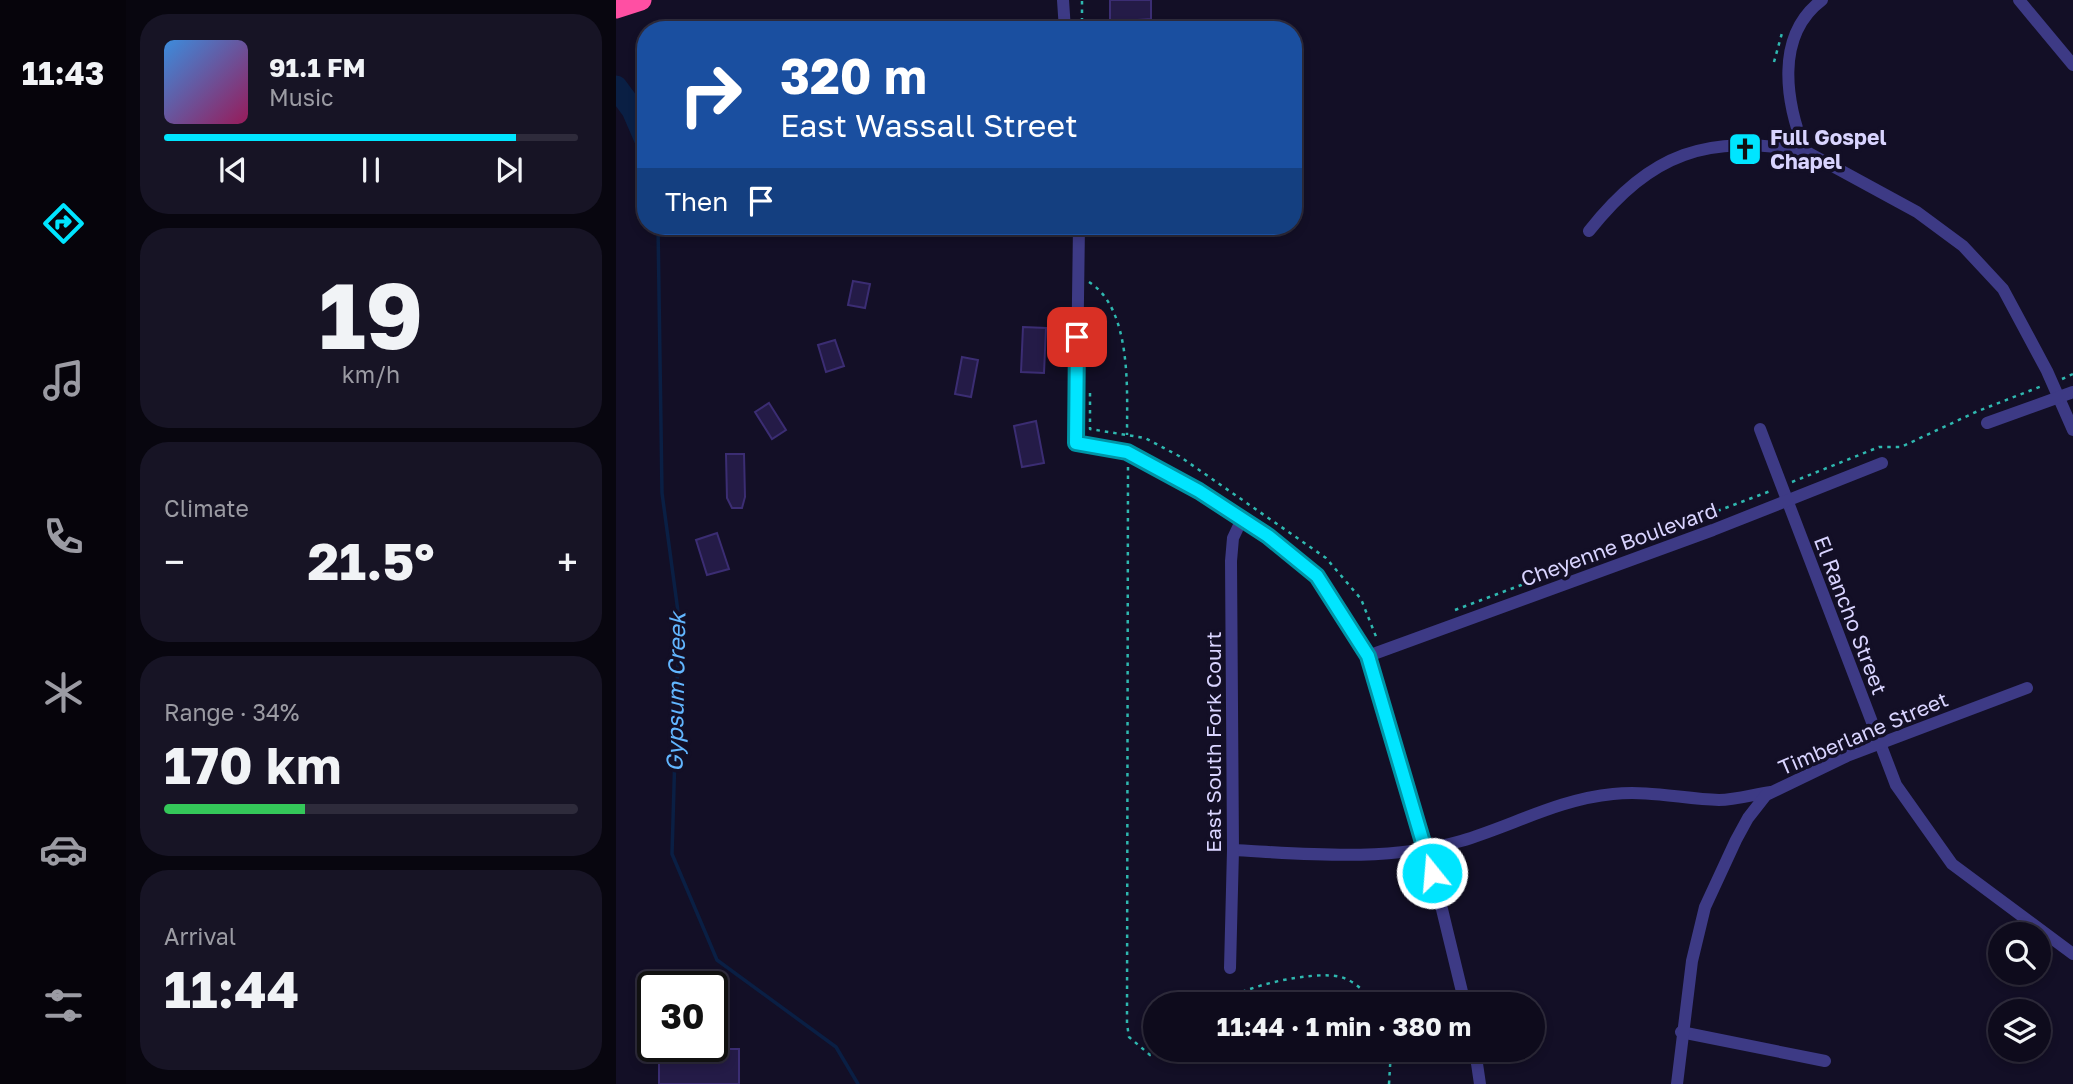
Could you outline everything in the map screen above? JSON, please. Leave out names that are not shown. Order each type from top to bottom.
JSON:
[{"type":"highway","points":[[616,8],[641,0]]},
{"type":"street","points":[[1063,0],[1064,21]]},
{"type":"street","points":[[1805,151],[1793,120],[1788,68],[1793,43],[1805,17],[1822,0]]},
{"type":"street","points":[[2019,0],[2073,65]]},
{"type":"street","points":[[1590,231],[1614,200],[1659,164],[1713,147],[1762,144],[1805,151],[1917,212],[1963,246],[2003,289],[2073,430]]},
{"type":"street","points":[[1080,235],[1084,282],[1076,443],[1127,452],[1199,491],[1242,519],[1317,576],[1368,656],[1439,897],[1462,992]]},
{"type":"street","points":[[1987,424],[2073,391]]},
{"type":"street","name":"El Rancho Street","points":[[1760,429],[1896,785],[1952,864],[2073,954]]},
{"type":"street","name":"Cheyenne Boulevard","points":[[1368,656],[1788,501],[1882,463]]},
{"type":"street","name":"East South Fork Court","points":[[1230,968],[1233,850],[1231,561],[1233,538],[1242,519]]},
{"type":"street","name":"Timberlane Street","points":[[1677,1084],[1681,1032],[1692,961],[1705,907],[1748,818],[1766,795],[1880,744],[2027,688]]},
{"type":"street","points":[[1233,850],[1342,856],[1424,849],[1461,841],[1558,805],[1613,793],[1672,794],[1721,800],[1775,791]]},
{"type":"street","points":[[1681,1032],[1825,1061]]},
{"type":"street","points":[[1477,1062],[1480,1084]]},
{"type":"path","points":[[1082,0],[1082,21]]},
{"type":"path","points":[[1084,282],[1090,295]]},
{"type":"path","points":[[1084,282],[1105,296],[1121,332],[1127,435],[1126,1024],[1129,1037],[1143,1049]]},
{"type":"path","points":[[1454,610],[1879,447],[1901,446],[1978,411],[2073,374]]},
{"type":"path","points":[[1090,389],[1090,429],[1145,438],[1179,456],[1326,558],[1361,599],[1377,640]]},
{"type":"path","points":[[1244,992],[1312,975],[1342,977],[1364,992]]},
{"type":"path","points":[[1389,1084],[1390,1062]]},
{"type":"building","points":[[1110,0],[1151,0],[1151,19],[1110,21]]},
{"type":"building","points":[[853,281],[870,284],[865,308],[848,305]]},
{"type":"building","points":[[1023,327],[1046,328],[1044,373],[1021,372]]},
{"type":"building","points":[[835,340],[844,366],[826,372],[818,345]]},
{"type":"building","points":[[962,357],[978,360],[971,397],[955,394]]},
{"type":"building","points":[[769,403],[786,430],[772,439],[755,412]]},
{"type":"building","points":[[1036,421],[1044,463],[1022,467],[1014,426]]},
{"type":"building","points":[[726,454],[744,454],[745,497],[742,508],[732,508],[727,498]]},
{"type":"building","points":[[717,533],[729,569],[707,575],[696,540]]},
{"type":"building","points":[[728,1049],[739,1049],[739,1084],[659,1084],[659,1062],[728,1062]]},
{"type":"waterway","points":[[616,87],[637,119]]},
{"type":"waterway","name":"Gypsum Creek","points":[[658,235],[662,493],[679,619],[672,854],[717,960],[836,1047],[858,1084]]},
{"type":"place","name":"Full Gospel Chapel","points":[[1745,149]]},
{"type":"route","points":[[1077,337],[1076,443],[1127,452],[1199,491],[1268,536],[1317,576],[1368,656],[1392,748],[1432,873]]}]
